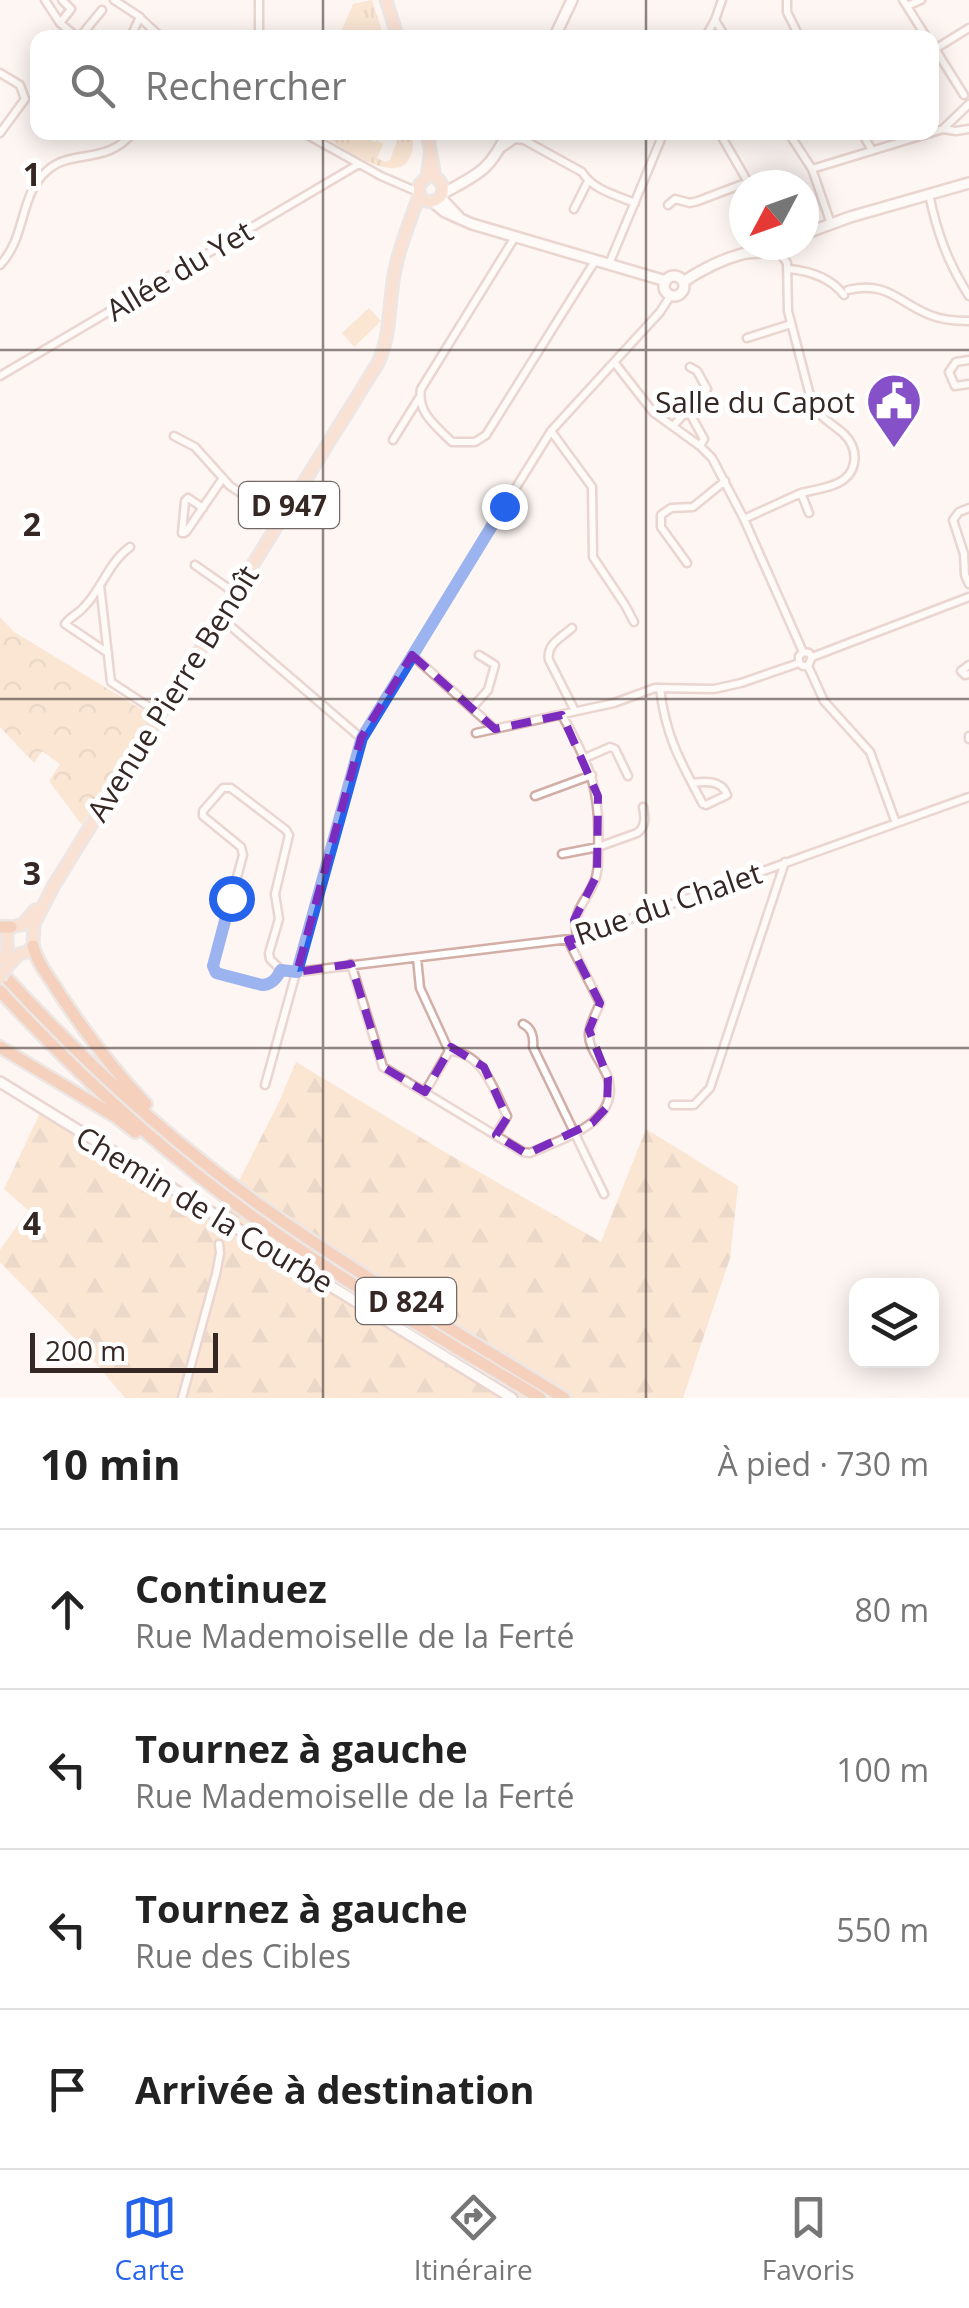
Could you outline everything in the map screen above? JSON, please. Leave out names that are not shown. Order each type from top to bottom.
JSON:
[{"type":"highway","points":[[33,939],[36,955],[66,1004],[121,1078],[252,1204]]},
{"type":"highway","name":"D 824","points":[[2,971],[95,1068],[216,1171],[293,1245],[540,1398]]},
{"type":"highway","name":"D 824","points":[[0,991],[108,1099],[211,1184],[252,1204],[564,1398]]},
{"type":"highway","points":[[0,1047],[116,1117],[224,1201],[293,1245]]},
{"type":"main road","points":[[386,0],[395,30]]},
{"type":"main road","points":[[428,140],[431,190]]},
{"type":"main road","name":"Avenue Pierre Benoît","points":[[33,939],[38,916],[54,886],[368,380],[386,346],[393,276],[406,231],[431,190]]},
{"type":"main road","name":"Avenue Pierre Benoît","points":[[11,926],[31,916],[54,886]]},
{"type":"main road","points":[[11,926],[28,927],[33,939],[27,952],[19,954],[2,971],[8,948],[6,934],[11,926]]},
{"type":"main road","points":[[8,948],[19,954]]},
{"type":"street","points":[[45,0],[68,30]]},
{"type":"street","points":[[60,23],[71,9],[62,0]]},
{"type":"street","points":[[114,0],[154,30]]},
{"type":"street","points":[[259,0],[259,30]]},
{"type":"street","points":[[558,30],[572,0]]},
{"type":"street","points":[[709,30],[722,0]]},
{"type":"street","points":[[787,0],[786,12],[796,30]]},
{"type":"street","points":[[922,0],[905,3],[922,30]]},
{"type":"street","points":[[85,30],[102,10]]},
{"type":"street","points":[[134,30],[140,18]]},
{"type":"street","points":[[715,20],[721,30]]},
{"type":"street","points":[[142,30],[150,26]]},
{"type":"street","points":[[939,44],[969,28]]},
{"type":"street","points":[[939,55],[966,92],[969,104],[943,130]]},
{"type":"street","points":[[0,73],[25,94],[24,104],[0,133]]},
{"type":"street","points":[[939,131],[969,128]]},
{"type":"street","points":[[0,265],[12,250],[28,197],[38,180],[64,160],[114,149],[125,140]]},
{"type":"street","points":[[316,140],[388,178],[431,190],[468,180],[488,166],[504,140]]},
{"type":"street","points":[[500,150],[514,140]]},
{"type":"street","points":[[524,140],[582,172],[603,191],[635,202]]},
{"type":"street","points":[[609,264],[661,140]]},
{"type":"street","points":[[724,140],[741,170]]},
{"type":"street","points":[[793,140],[812,169],[830,224]]},
{"type":"street","points":[[866,140],[872,150]]},
{"type":"street","points":[[812,169],[908,140]]},
{"type":"street","name":"Allée du Yet","points":[[0,376],[359,164]]},
{"type":"street","points":[[574,209],[588,181]]},
{"type":"street","points":[[819,228],[969,183]]},
{"type":"street","points":[[431,190],[445,212],[465,222],[666,281],[675,276],[683,282]]},
{"type":"street","points":[[668,205],[675,199],[698,201],[729,190]]},
{"type":"street","points":[[929,194],[941,241],[969,296]]},
{"type":"street","points":[[514,237],[422,389],[420,404],[452,442],[474,442],[486,435],[595,260]]},
{"type":"street","points":[[266,1085],[362,738],[551,431],[660,312],[670,296],[681,293],[683,282],[707,266],[729,259]]},
{"type":"street","points":[[744,519],[800,493],[839,484],[853,471],[856,453],[846,436],[813,407],[788,311],[786,260]]},
{"type":"street","points":[[789,270],[810,272],[846,293],[881,288],[926,314],[969,320]]},
{"type":"street","points":[[666,281],[670,296]]},
{"type":"street","points":[[747,338],[791,324]]},
{"type":"street","points":[[969,360],[956,362],[949,372],[952,384],[969,384]]},
{"type":"street","points":[[614,362],[653,412],[712,458],[744,519],[803,652]]},
{"type":"street","points":[[673,426],[706,390],[697,371],[690,367]]},
{"type":"street","points":[[393,440],[420,397]]},
{"type":"street","points":[[688,410],[704,439],[700,446]]},
{"type":"street","points":[[551,431],[592,487],[593,557],[634,622]]},
{"type":"street","points":[[174,436],[194,447],[230,486],[280,520]]},
{"type":"street","points":[[203,508],[188,498],[182,533],[186,532],[203,508],[223,478]]},
{"type":"street","points":[[687,563],[662,527],[661,514],[671,508],[693,506],[724,481]]},
{"type":"street","points":[[800,493],[809,513]]},
{"type":"street","points":[[969,508],[959,512],[954,520],[969,584]]},
{"type":"street","points":[[108,653],[65,624],[84,608],[117,556],[130,547]]},
{"type":"street","points":[[196,565],[235,593]]},
{"type":"street","points":[[100,585],[111,682],[160,714]]},
{"type":"street","points":[[896,823],[870,752],[820,696],[808,666],[812,658],[969,597]]},
{"type":"street","points":[[220,617],[362,738]]},
{"type":"street","points":[[572,628],[549,648],[548,654],[575,712]]},
{"type":"street","points":[[803,652],[812,658]]},
{"type":"street","points":[[799,663],[803,652]]},
{"type":"street","points":[[412,655],[495,729]]},
{"type":"street","points":[[472,708],[488,690],[495,665],[478,655]]},
{"type":"street","points":[[476,733],[614,704],[660,688],[714,689],[799,663],[808,666]]},
{"type":"street","points":[[969,665],[961,671],[969,674]]},
{"type":"street","points":[[660,688],[667,732],[692,783],[706,805],[727,795],[719,784],[692,783]]},
{"type":"street","points":[[352,964],[383,1067],[523,1152],[530,1154],[592,1123],[607,1107],[608,1078],[590,1042],[589,1030],[600,1003],[572,939],[574,922],[598,876],[598,796],[586,758],[562,715]]},
{"type":"street","points":[[586,758],[610,747],[628,776]]},
{"type":"street","points":[[535,796],[592,775]]},
{"type":"street","name":"Rue du Chalet","points":[[281,970],[268,985],[262,985],[214,970],[243,855],[241,847],[203,816],[224,788],[232,788],[289,835],[274,894],[280,919],[269,954],[281,970],[297,972],[572,939],[969,797]]},
{"type":"street","points":[[562,854],[598,847],[641,830],[645,820],[643,807]]},
{"type":"street","points":[[673,1105],[694,1105],[710,1088],[785,862]]},
{"type":"street","points":[[417,958],[420,988],[449,1051]]},
{"type":"street","points":[[524,1024],[604,1194]]},
{"type":"street","points":[[449,1051],[456,1050],[484,1067],[506,1116],[496,1136]]},
{"type":"street","points":[[425,1092],[449,1051]]},
{"type":"street","name":"Chemin de la Courbe","points":[[0,1082],[512,1398]]},
{"type":"street","points":[[182,1398],[216,1274],[219,1244]]},
{"type":"highlighted area","points":[[412,655],[495,729],[562,715],[598,796],[597,875],[574,920],[577,938],[568,940],[600,1003],[589,1030],[608,1078],[607,1107],[592,1123],[527,1154],[496,1135],[507,1118],[484,1067],[451,1047],[425,1092],[383,1067],[351,964],[297,972],[361,738]]},
{"type":"green space","points":[[372,0],[382,30],[342,30],[353,4]]},
{"type":"green space","points":[[329,140],[378,140],[383,144],[377,158],[385,162],[390,160],[397,140],[412,140],[411,154],[404,165],[392,168],[361,158]]},
{"type":"green space","points":[[369,308],[381,321],[354,347],[342,333]]},
{"type":"green space","points":[[0,617],[14,632],[151,715],[82,825],[49,781],[60,764],[42,751],[34,763],[0,727]]},
{"type":"green space","points":[[296,1062],[601,1242],[646,1129],[738,1186],[730,1258],[683,1398],[125,1398],[77,1341],[0,1262],[0,1250],[28,1210],[4,1189],[40,1113],[221,1216]]},
{"type":"place","name":"Salle du Capot","points":[[894,450]]},
{"type":"route","points":[[231,898],[213,966],[216,973],[268,985],[281,970],[297,972],[362,738],[504,506]]}]
